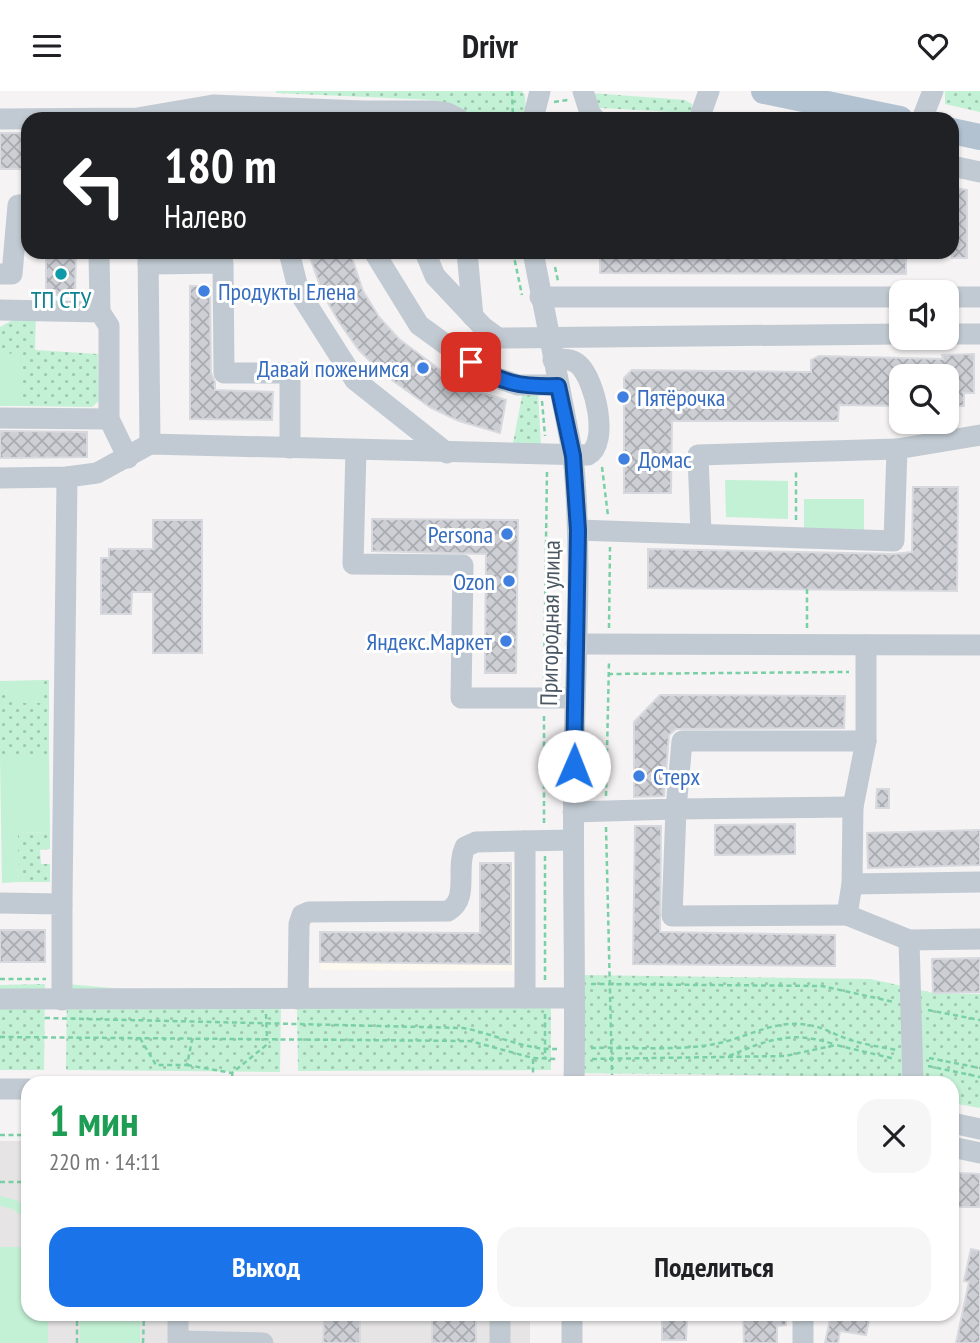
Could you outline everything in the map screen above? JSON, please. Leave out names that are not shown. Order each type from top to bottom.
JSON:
[{"type":"main road","points":[[764,91],[866,112]]},
{"type":"main road","points":[[959,132],[980,137]]},
{"type":"street","points":[[702,112],[709,91]]},
{"type":"street","points":[[925,112],[933,91]]},
{"type":"street","points":[[532,94],[533,112]]},
{"type":"street","points":[[172,112],[213,105],[318,112]]},
{"type":"street","points":[[415,112],[440,112]]},
{"type":"street","points":[[0,119],[21,119]]},
{"type":"street","points":[[959,167],[980,171]]},
{"type":"street","points":[[0,274],[12,274],[18,205],[21,205]]},
{"type":"street","points":[[99,259],[100,312],[109,326],[109,419],[128,457]]},
{"type":"street","points":[[148,259],[150,445]]},
{"type":"street","points":[[163,259],[223,263],[224,373],[290,373],[290,448]]},
{"type":"street","points":[[291,259],[299,292],[355,380],[447,453]]},
{"type":"street","points":[[378,259],[419,325],[488,375],[518,385],[549,386]]},
{"type":"street","points":[[428,259],[435,276],[473,317],[498,338],[889,334]]},
{"type":"street","points":[[468,259],[473,317]]},
{"type":"street","name":"Пригородная улица","points":[[533,259],[532,299],[548,336],[553,360],[549,386],[573,456],[578,530],[573,811],[574,1076]]},
{"type":"street","points":[[532,299],[889,297]]},
{"type":"street","points":[[959,297],[980,297]]},
{"type":"street","points":[[0,310],[100,312]]},
{"type":"street","points":[[959,334],[980,334]]},
{"type":"street","points":[[0,478],[30,486],[97,473],[150,445],[588,455],[594,452],[599,439],[594,395],[578,363],[566,359],[553,360]]},
{"type":"street","points":[[0,418],[109,419]]},
{"type":"street","points":[[701,533],[698,455],[897,449],[980,435]]},
{"type":"street","points":[[578,530],[894,541],[897,449]]},
{"type":"street","points":[[356,450],[353,563],[463,565],[460,698],[575,698]]},
{"type":"street","points":[[62,1000],[67,477]]},
{"type":"street","points":[[576,644],[980,645]]},
{"type":"street","points":[[847,915],[852,884],[853,807],[866,741],[866,645]]},
{"type":"street","points":[[866,741],[682,741],[672,916],[847,915],[909,940],[980,939]]},
{"type":"street","points":[[573,811],[853,807]]},
{"type":"street","points":[[298,999],[299,924],[302,915],[309,912],[448,911],[456,907],[460,897],[460,857],[465,847],[476,842],[573,840]]},
{"type":"street","points":[[535,841],[535,998]]},
{"type":"street","points":[[852,884],[980,883]]},
{"type":"street","points":[[0,903],[62,904]]},
{"type":"street","points":[[909,940],[913,1067]]},
{"type":"street","points":[[0,999],[574,998]]},
{"type":"street","points":[[0,1089],[21,1089]]},
{"type":"street","points":[[959,1124],[980,1129]]},
{"type":"street","points":[[959,1148],[980,1153]]},
{"type":"street","points":[[178,1321],[178,1341],[263,1343]]},
{"type":"street","points":[[500,1321],[500,1343]]},
{"type":"street","points":[[572,1321],[572,1343]]},
{"type":"street","points":[[803,1321],[803,1343]]},
{"type":"path","points":[[512,91],[513,112]]},
{"type":"path","points":[[512,97],[532,94]]},
{"type":"path","points":[[553,109],[554,102],[559,100],[588,104]]},
{"type":"path","points":[[516,259],[532,299]]},
{"type":"path","points":[[545,1059],[535,998],[535,841],[544,699],[549,386]]},
{"type":"path","points":[[599,439],[610,531],[606,811],[612,1075]]},
{"type":"path","points":[[796,452],[796,537]]},
{"type":"path","points":[[806,645],[807,589]]},
{"type":"path","points":[[608,674],[866,672]]},
{"type":"path","points":[[33,1017],[463,1028],[525,1047],[612,1059],[785,1056],[836,1045]]},
{"type":"path","points":[[0,1037],[470,1041],[545,1059],[612,1048],[712,1045],[779,1024],[807,1024],[832,1031],[913,1067],[980,1068]]},
{"type":"path","points":[[725,1058],[762,1041],[793,1036],[815,1038],[913,1067],[980,1077]]},
{"type":"path","points":[[140,1038],[156,1065],[187,1065],[232,1073],[271,1041]]},
{"type":"path","points":[[187,1065],[192,1038]]},
{"type":"path","points":[[533,1058],[533,1076]]},
{"type":"path","points":[[0,1135],[21,1135]]},
{"type":"path","points":[[0,1182],[21,1182]]},
{"type":"path","points":[[77,1321],[77,1343]]},
{"type":"path","points":[[144,1321],[144,1343]]},
{"type":"shaded area","points":[[511,863],[518,863],[518,971],[321,970],[320,962],[510,964]]},
{"type":"shaded area","points":[[0,1141],[21,1141],[21,1321],[530,1321],[530,1343],[0,1343]]},
{"type":"green space","points":[[522,91],[525,95],[526,112],[458,112],[434,100],[276,93]]},
{"type":"green space","points":[[945,91],[980,91],[980,112],[945,104]]},
{"type":"green space","points":[[591,93],[685,100],[692,104],[692,112],[673,112],[599,108]]},
{"type":"green space","points":[[27,312],[36,312],[35,350],[98,354],[99,401],[92,407],[21,406],[21,354],[0,354],[0,327]]},
{"type":"green space","points":[[21,353],[21,406],[0,406],[0,354]]},
{"type":"green space","points":[[523,391],[538,393],[541,445],[513,443]]},
{"type":"green space","points":[[725,480],[788,481],[788,519],[726,517]]},
{"type":"green space","points":[[804,499],[864,499],[864,530],[804,529]]},
{"type":"green space","points":[[42,680],[49,680],[49,756],[0,756],[0,681],[13,703],[42,703]]},
{"type":"green space","points":[[42,680],[42,703],[12,703],[2,688],[2,681]]},
{"type":"green space","points":[[0,756],[49,756],[50,832],[18,833],[19,882],[2,883]]},
{"type":"green space","points":[[50,832],[50,849],[40,850],[41,864],[50,864],[50,882],[19,882],[17,833]]},
{"type":"green space","points":[[583,975],[871,979],[933,993],[980,994],[980,1108],[959,1104],[959,1076],[582,1073]]},
{"type":"green space","points":[[45,984],[44,1070],[0,1070],[0,985]]},
{"type":"green space","points":[[67,984],[281,1003],[280,1072],[66,1070]]},
{"type":"green space","points":[[297,1004],[551,1007],[551,1070],[298,1071]]},
{"type":"green space","points":[[0,1196],[16,1200],[21,1203],[21,1215],[13,1209],[0,1206]]},
{"type":"green space","points":[[0,1247],[21,1247],[21,1321],[48,1321],[48,1343],[0,1343]]},
{"type":"green space","points":[[80,1321],[140,1321],[140,1343],[80,1343]]},
{"type":"building","points":[[0,133],[21,133],[21,169],[0,169]]},
{"type":"building","points":[[959,188],[967,190],[967,258],[959,258]]},
{"type":"building","name":"ТП СТУ","points":[[46,259],[76,259],[75,295],[46,295]]},
{"type":"building","points":[[310,259],[352,259],[363,291],[379,317],[399,339],[451,378],[472,390],[506,400],[500,433],[459,421],[431,408],[382,373],[358,349],[323,294]]},
{"type":"building","points":[[600,259],[906,259],[906,274],[600,273]]},
{"type":"building","points":[[190,286],[210,286],[211,373],[215,390],[273,392],[272,420],[190,419]]},
{"type":"building","points":[[974,354],[974,393],[964,393],[964,406],[959,406],[959,364],[889,364],[889,406],[839,405],[838,421],[672,421],[671,493],[624,493],[624,378],[632,370],[811,372],[811,360],[819,356],[943,359],[942,355]]},
{"type":"building","points":[[0,431],[87,432],[87,457],[0,458]]},
{"type":"building","points":[[913,487],[958,487],[957,591],[648,588],[648,549],[894,554],[912,552]]},
{"type":"building","points":[[372,519],[518,520],[516,673],[485,673],[486,554],[372,551]]},
{"type":"building","points":[[153,520],[202,520],[202,653],[153,653],[153,592],[132,592],[131,614],[101,614],[101,558],[109,558],[109,549],[153,549]]},
{"type":"building","points":[[660,695],[845,696],[844,728],[676,729],[669,735],[664,796],[634,797],[634,722]]},
{"type":"building","points":[[877,789],[889,789],[889,808],[876,808]]},
{"type":"building","points":[[795,824],[795,854],[715,855],[715,825]]},
{"type":"building","points":[[635,826],[661,826],[660,932],[835,935],[835,966],[633,964]]},
{"type":"building","points":[[980,830],[980,865],[868,868],[867,833]]},
{"type":"building","points":[[480,863],[511,863],[511,964],[320,962],[320,932],[480,933]]},
{"type":"building","points":[[0,930],[45,930],[45,962],[0,962]]},
{"type":"building","points":[[980,958],[980,992],[933,993],[932,959]]},
{"type":"building","points":[[959,1173],[980,1174],[980,1207],[959,1207]]},
{"type":"building","points":[[971,1249],[980,1251],[980,1343],[956,1343],[969,1282],[964,1281]]},
{"type":"building","points":[[324,1321],[360,1321],[360,1343],[323,1343]]},
{"type":"building","points":[[432,1321],[476,1321],[476,1343],[432,1343]]},
{"type":"building","points":[[662,1321],[687,1321],[686,1340],[662,1340]]},
{"type":"building","points":[[743,1321],[786,1321],[786,1325],[777,1326],[777,1343],[744,1343]]},
{"type":"building","points":[[830,1321],[869,1321],[866,1335],[840,1331],[838,1343],[825,1343]]},
{"type":"place","name":"ТП СТУ","points":[[61,274]]},
{"type":"place","name":"Продукты Елена","points":[[204,291]]},
{"type":"place","name":"Давай поженимся","points":[[423,368]]},
{"type":"place","name":"Пятёрочка","points":[[623,397]]},
{"type":"place","name":"Домас","points":[[624,459]]},
{"type":"place","name":"Persona","points":[[507,534]]},
{"type":"place","name":"Ozon","points":[[509,581]]},
{"type":"place","name":"Яндекс.Маркет","points":[[506,641]]},
{"type":"place","name":"Стерх","points":[[639,776]]},
{"type":"route","points":[[471,362],[488,375],[518,385],[558,386],[573,456],[578,530],[574,766]]}]
